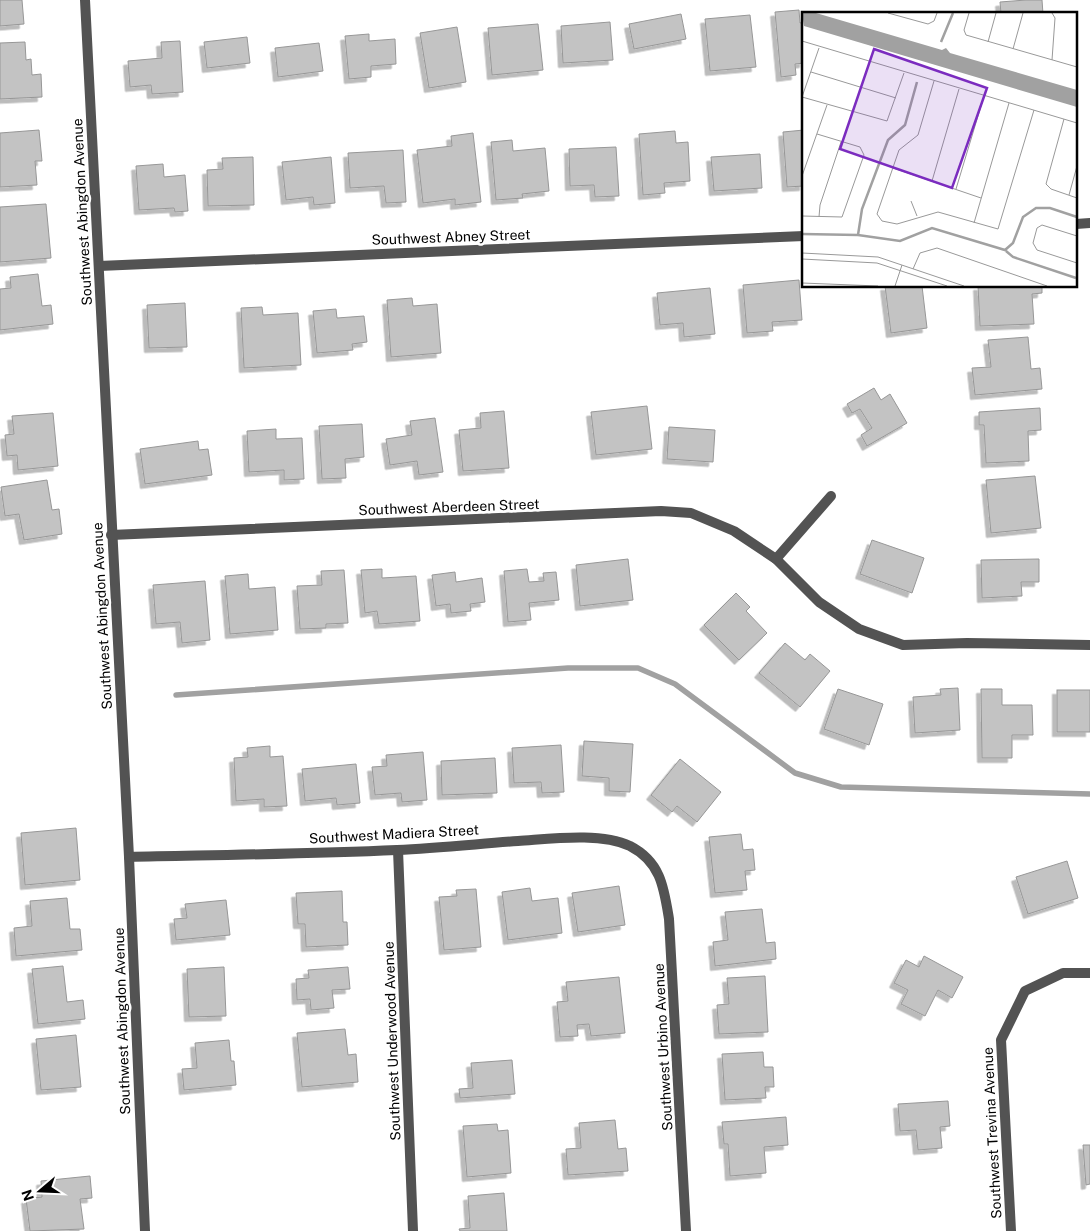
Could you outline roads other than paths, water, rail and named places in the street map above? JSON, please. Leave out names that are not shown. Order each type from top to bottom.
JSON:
[{"type":"street","name":"Southwest Abingdon Avenue","points":[[85,0],[145,1231]]},
{"type":"street","name":"Southwest Abney Street","points":[[99,266],[802,236]]},
{"type":"street","points":[[776,559],[830,496]]},
{"type":"street","name":"Southwest Aberdeen Street","points":[[111,534],[661,511],[691,513],[734,531],[776,559],[819,602],[859,629],[903,645],[967,643],[1090,645]]},
{"type":"street","name":"Southwest Madiera Street","points":[[128,857],[398,850],[588,838],[612,840],[628,846],[642,853],[654,864]]},
{"type":"street","name":"Southwest Underwood Avenue","points":[[398,850],[413,1231]]},
{"type":"street","name":"Southwest Urbino Avenue","points":[[654,864],[665,896],[669,919],[686,1231]]},
{"type":"street","name":"Southwest Trevina Avenue","points":[[1011,1231],[1001,1040],[1025,991],[1063,973],[1090,972]]},
{"type":"waterway","points":[[176,695],[568,668],[638,668],[675,684],[795,773],[841,787],[1090,794]]}]
